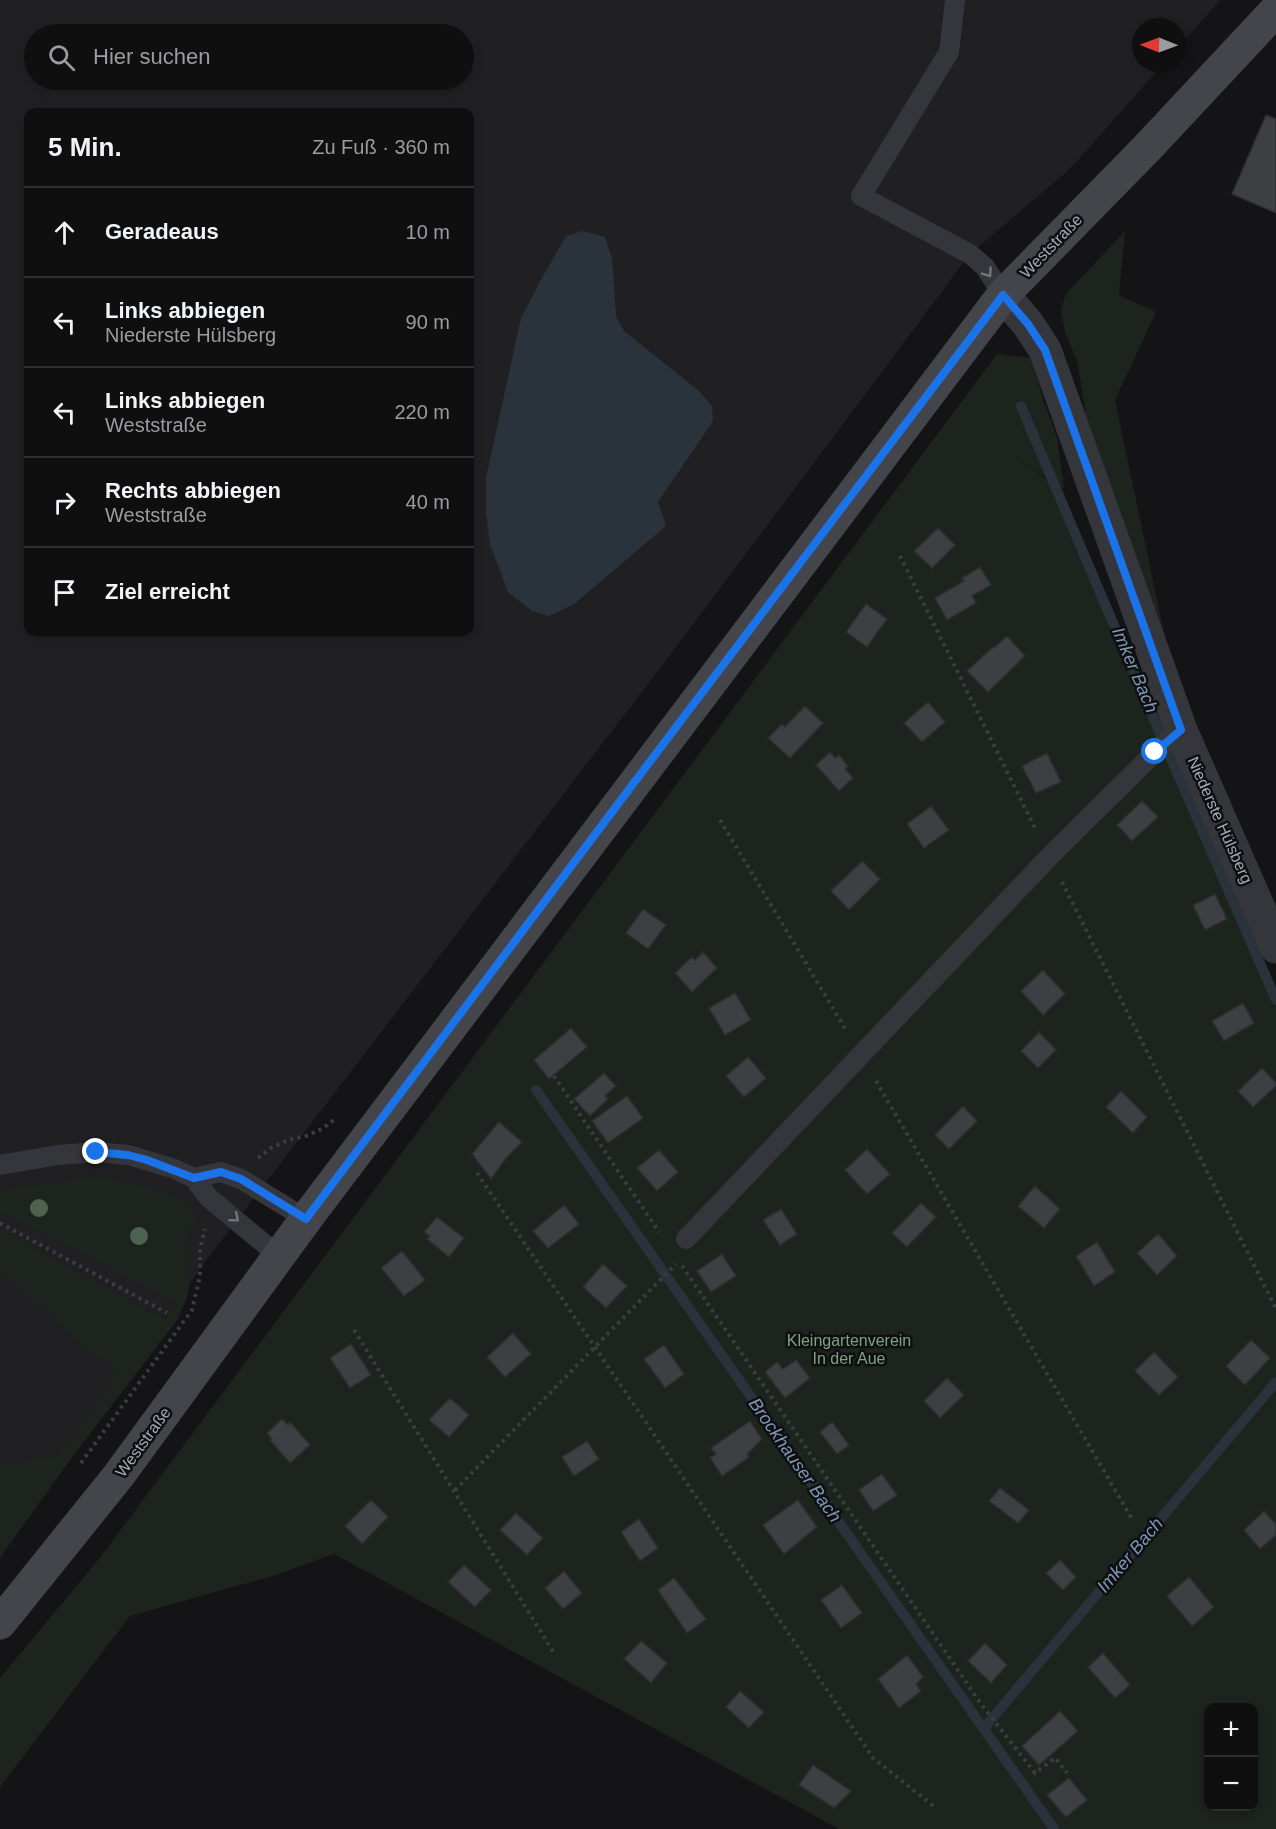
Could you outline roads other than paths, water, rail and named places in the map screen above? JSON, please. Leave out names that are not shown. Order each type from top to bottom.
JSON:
[{"type":"street","name":"Weststraße","points":[[0,1623],[119,1475],[306,1219],[1003,295],[1148,147],[1276,10]]},
{"type":"street","name":"Niederste Hülsberg","points":[[1003,295],[1028,324],[1045,350],[1176,735],[1276,947]]},
{"type":"lane","points":[[955,0],[950,52],[861,196],[970,254],[985,267],[1003,295]]},
{"type":"lane","points":[[686,1239],[1049,856],[1155,752],[1176,735]]},
{"type":"lane","points":[[0,1165],[58,1155],[96,1152],[116,1153],[147,1160],[194,1178],[208,1197],[279,1256]]},
{"type":"lane","points":[[194,1178],[221,1172],[241,1179],[306,1219]]},
{"type":"waterway","name":"Imker Bach","points":[[1021,406],[1276,1000]]},
{"type":"waterway","name":"Brockhauser Bach","points":[[536,1090],[1054,1829]]},
{"type":"waterway","name":"Imker Bach","points":[[984,1728],[1276,1382]]},
{"type":"park label","name":"Kleingartenverein In der Aue","points":[[849,1349]]}]
